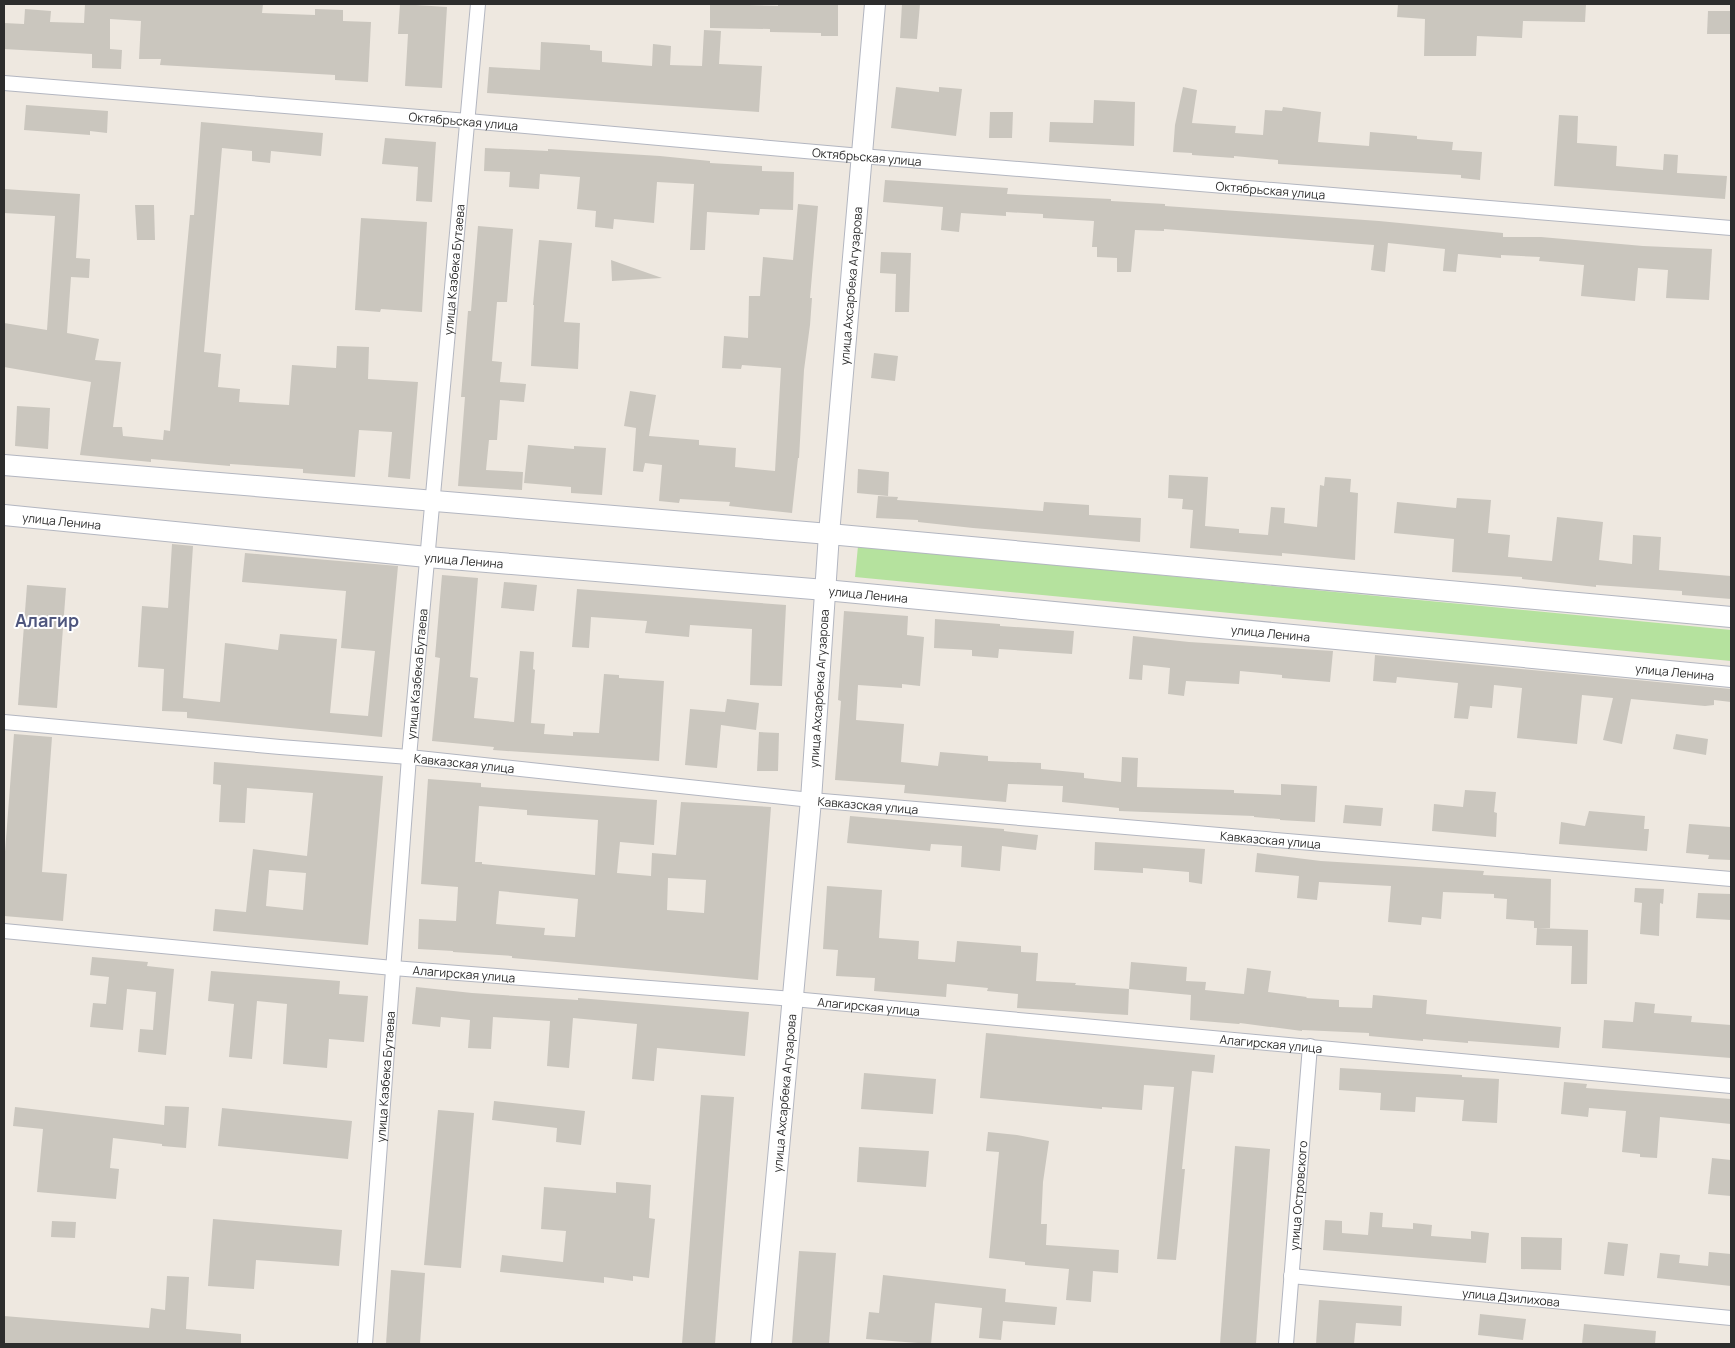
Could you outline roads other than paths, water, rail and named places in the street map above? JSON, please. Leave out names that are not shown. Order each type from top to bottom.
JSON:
[{"type":"street","name":"улица Казбека Бутаева","points":[[365,1344],[409,757],[478,4]]},
{"type":"street","name":"улица Ахсарбека Агузарова","points":[[761,1344],[811,800],[829,534],[875,4]]},
{"type":"street","name":"Октябрьская улица","points":[[4,83],[1731,228]]},
{"type":"street","points":[[4,465],[829,534],[1731,617]]},
{"type":"street","name":"улица Ленина","points":[[4,515],[427,557],[825,590],[1731,677]]},
{"type":"street","name":"Кавказская улица","points":[[4,722],[409,757],[811,800],[1731,879]]},
{"type":"street","name":"Алагирская улица","points":[[4,931],[393,968],[793,999],[1731,1086]]},
{"type":"street","name":"улица Островского","points":[[1286,1344],[1310,1046]]},
{"type":"street","name":"улица Дзилихова","points":[[1291,1276],[1731,1318]]},
{"type":"district","name":"Алагир","points":[[47,620]]}]
